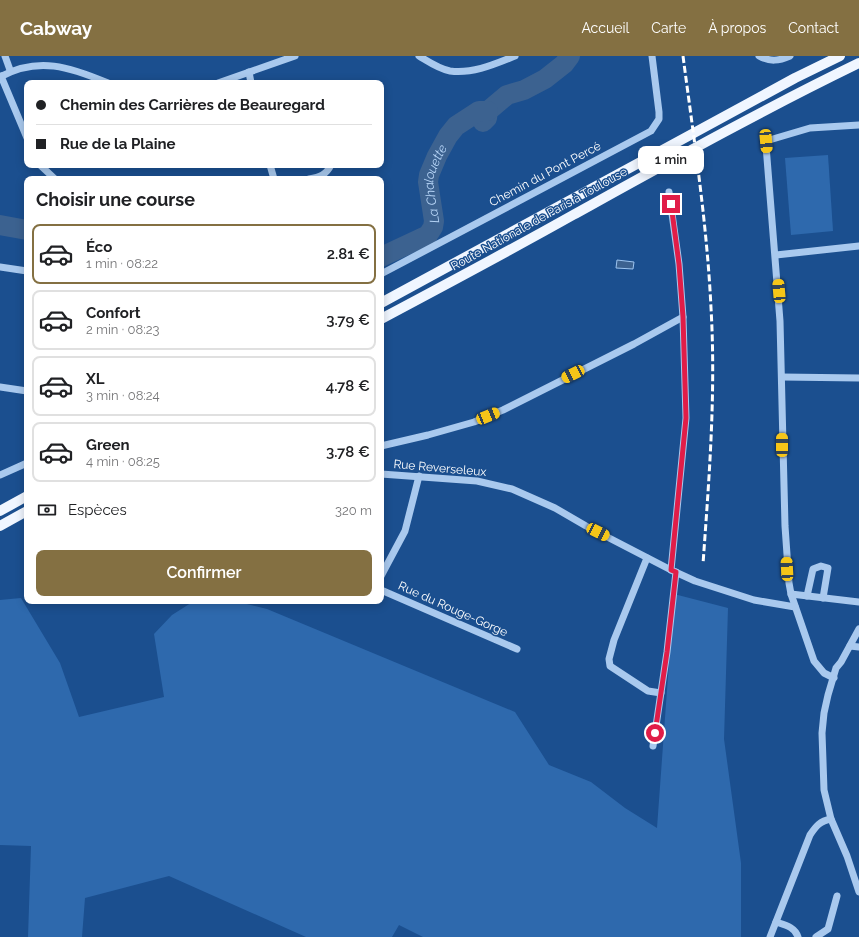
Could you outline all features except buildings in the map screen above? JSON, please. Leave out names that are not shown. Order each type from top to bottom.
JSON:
[{"type":"main road","name":"Route Nationale de Paris à Toulouse","points":[[384,301],[789,81],[840,56]]},
{"type":"main road","name":"Route Nationale de Paris à Toulouse","points":[[384,317],[802,90],[859,63]]},
{"type":"main road","points":[[0,511],[24,498]]},
{"type":"main road","points":[[0,526],[24,513]]},
{"type":"street","points":[[5,56],[10,70]]},
{"type":"street","points":[[226,80],[295,56]]},
{"type":"street","points":[[419,56],[450,71],[464,72],[489,66],[515,56]]},
{"type":"street","name":"Chemin du Pont Percé","points":[[384,272],[651,131],[656,125],[659,112],[652,56]]},
{"type":"street","points":[[760,56],[767,60],[775,61],[790,56]]},
{"type":"street","points":[[24,131],[0,77],[10,70],[31,60],[66,66],[101,80]]},
{"type":"street","points":[[249,72],[250,80]]},
{"type":"street","points":[[834,678],[824,674],[814,661],[791,594],[787,569],[780,321],[776,255],[765,137],[810,128],[859,125]]},
{"type":"street","points":[[43,168],[52,176]]},
{"type":"street","points":[[322,176],[328,172],[330,168]]},
{"type":"street","points":[[653,746],[661,693],[686,418],[683,317],[679,264],[669,192]]},
{"type":"street","points":[[776,255],[859,246]]},
{"type":"street","points":[[0,267],[24,271]]},
{"type":"street","points":[[384,445],[428,436],[474,422],[503,410],[634,344],[683,317]]},
{"type":"street","points":[[782,377],[859,378]]},
{"type":"street","points":[[0,387],[24,391]]},
{"type":"street","points":[[0,476],[24,464]]},
{"type":"street","name":"Rue Reverseleux","points":[[384,474],[477,480],[512,489],[555,508],[586,526],[673,571],[717,590],[754,600],[796,607]]},
{"type":"street","points":[[384,570],[405,531],[419,476]]},
{"type":"street","points":[[647,558],[614,640],[609,659],[610,666],[648,691],[661,693]]},
{"type":"street","points":[[807,596],[812,569],[821,566],[828,568],[823,598]]},
{"type":"street","name":"Rue du Rouge-Gorge","points":[[384,591],[517,649]]},
{"type":"street","points":[[791,594],[859,602]]},
{"type":"street","points":[[859,629],[836,668],[824,713],[822,733],[824,790],[831,819],[847,856],[859,892]]},
{"type":"street","points":[[850,646],[859,647]]},
{"type":"street","points":[[770,937],[810,835],[816,826],[824,820],[831,819]]},
{"type":"street","points":[[816,937],[828,928],[836,896]]},
{"type":"street","points":[[776,922],[791,927],[796,932],[798,937]]},
{"type":"shaded area","points":[[828,155],[833,231],[791,235],[785,158]]},
{"type":"shaded area","points":[[617,260],[634,262],[633,269],[616,268]]},
{"type":"shaded area","points":[[674,594],[728,608],[724,739],[741,863],[741,937],[423,937],[399,925],[392,937],[306,937],[169,876],[85,898],[82,937],[28,937],[31,846],[0,845],[0,600],[21,598],[60,663],[79,717],[164,697],[154,634],[172,615],[189,604],[246,604],[267,609],[515,712],[549,765],[591,782],[625,808],[657,828]]},
{"type":"waterway","name":"La Chalouette","points":[[483,122],[487,118],[488,111],[507,95],[524,90],[545,79],[564,64],[570,56]]},
{"type":"waterway","name":"La Chalouette","points":[[384,256],[428,235],[433,227],[434,221],[428,182],[429,175],[437,156],[448,136],[456,126],[479,111],[488,111]]},
{"type":"waterway","name":"La Chalouette","points":[[0,225],[24,229]]},
{"type":"railway","points":[[683,56],[703,214],[709,276],[712,340],[713,372],[711,436],[703,564]]},
{"type":"route","points":[[655,733],[667,652],[676,572],[671,570],[686,418],[683,317],[679,264],[671,204]]}]
